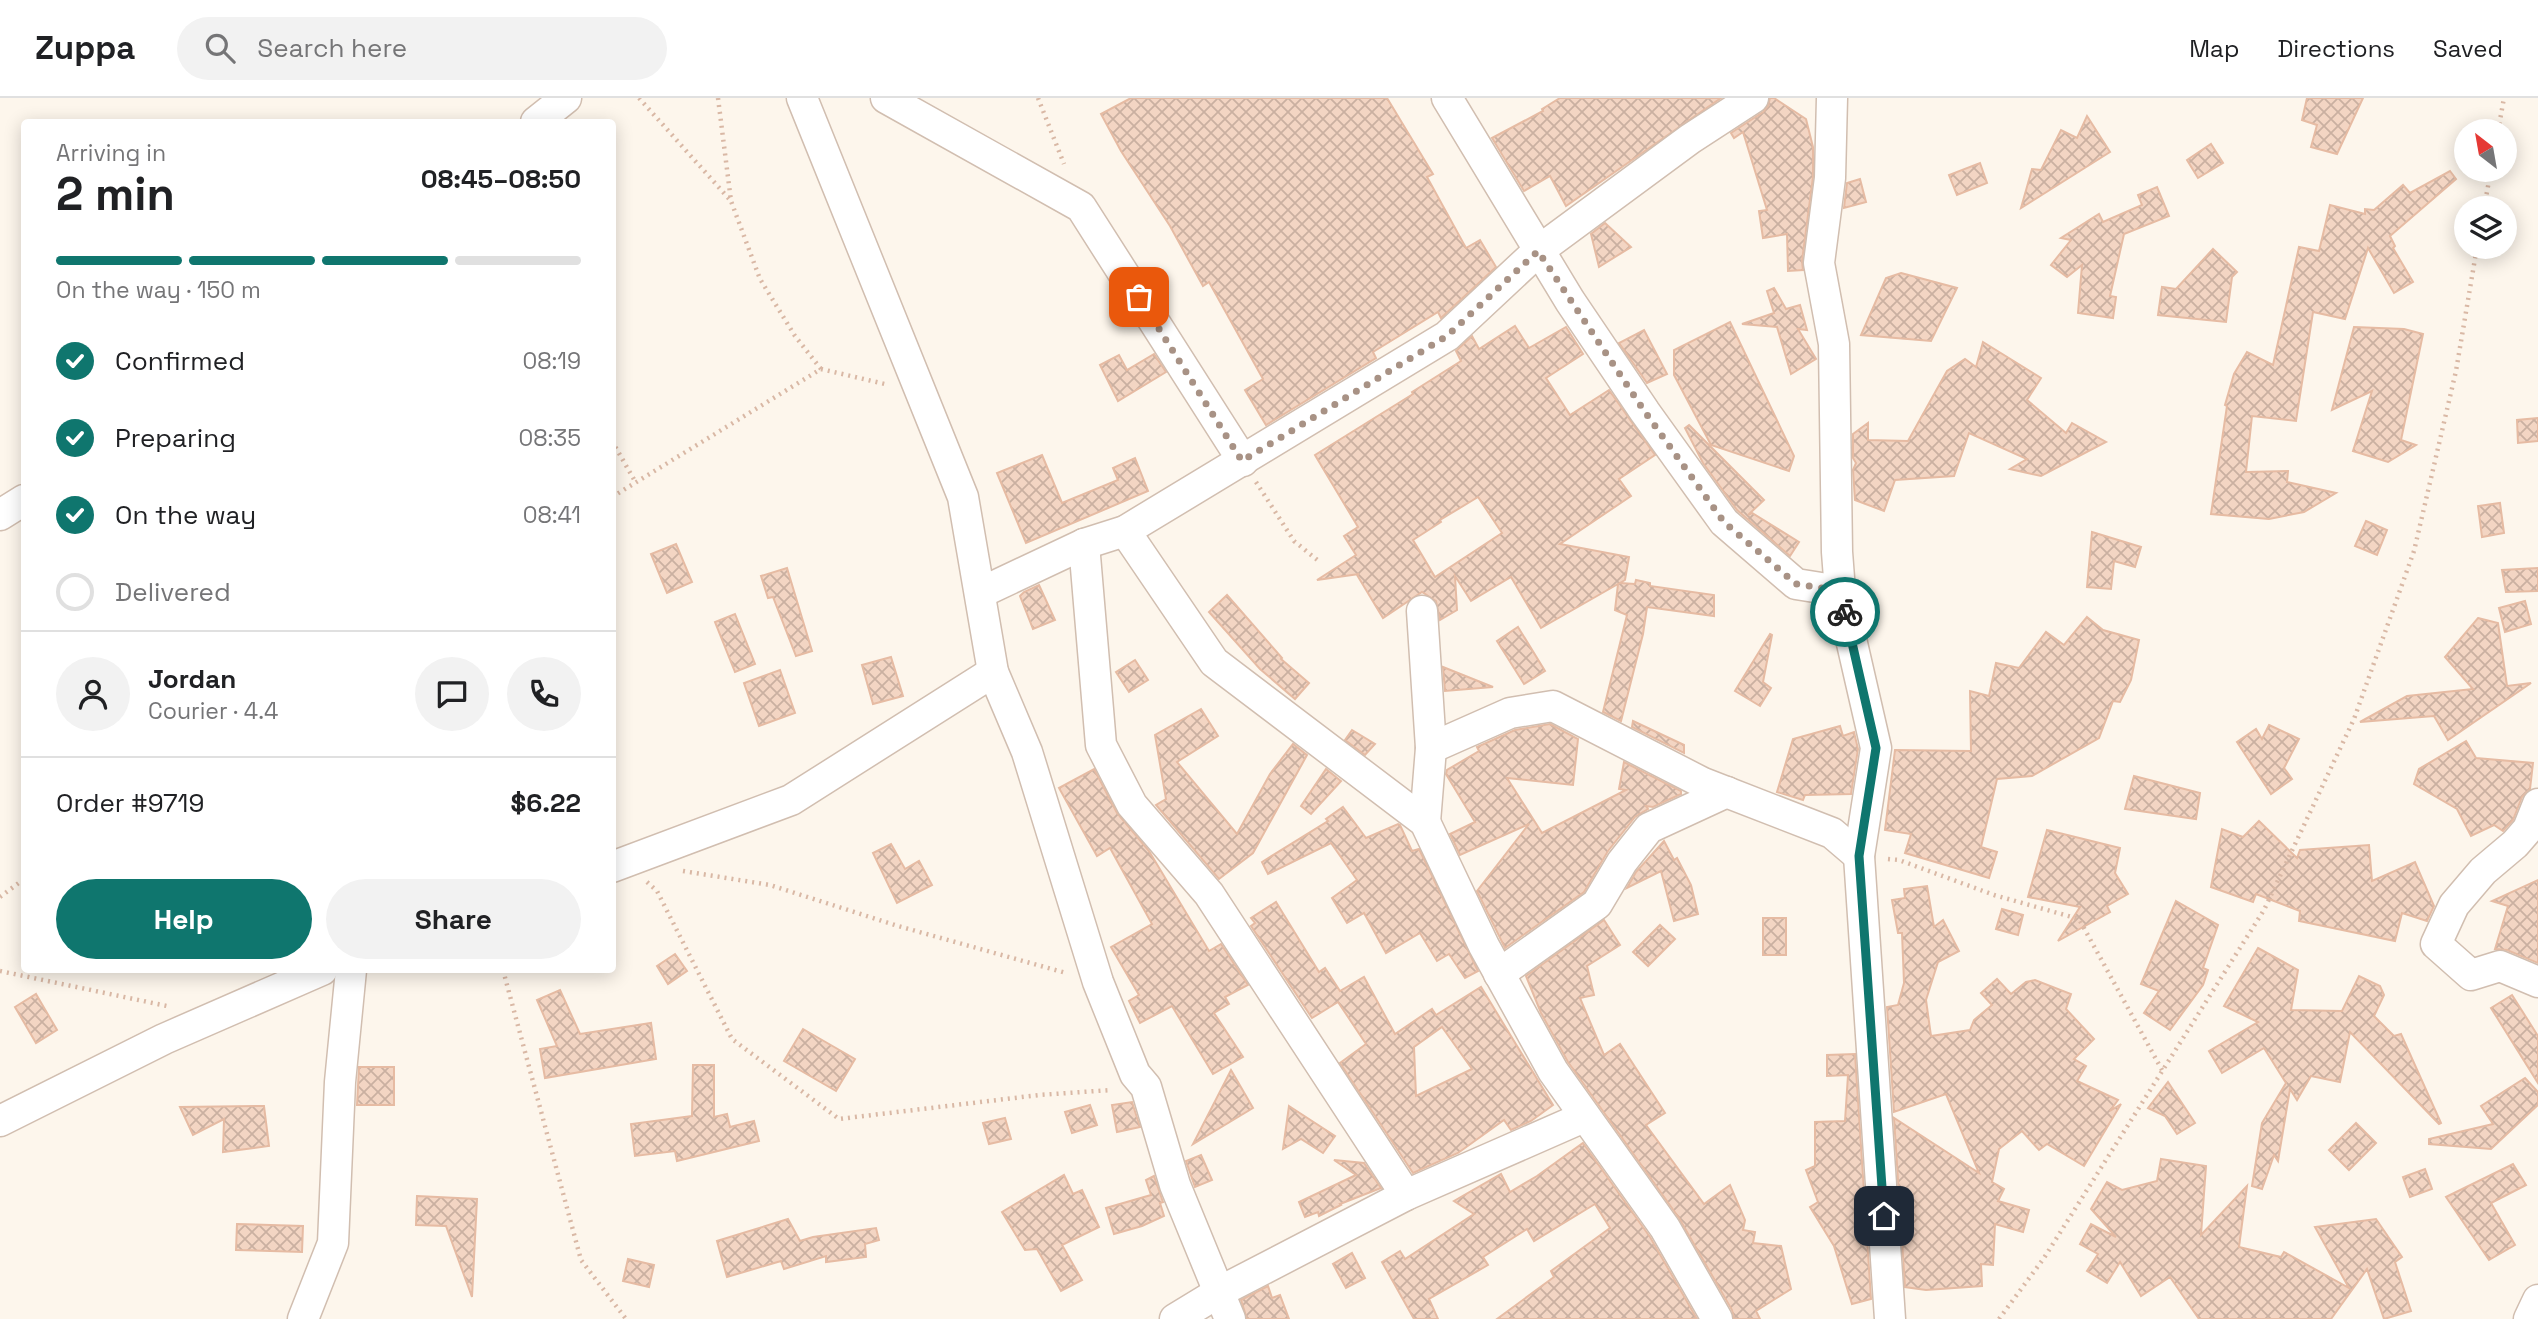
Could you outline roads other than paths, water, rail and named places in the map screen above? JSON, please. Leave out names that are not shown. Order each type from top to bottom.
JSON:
[{"type":"street","points":[[540,119],[565,98]]},
{"type":"street","points":[[802,98],[963,496],[993,672],[1027,752],[1098,982],[1135,1074],[1146,1087],[1175,1185],[1225,1305]]},
{"type":"street","points":[[886,98],[1081,207],[1242,461]]},
{"type":"street","points":[[1447,98],[1538,251],[1645,412],[1724,522],[1796,584],[1840,591]]},
{"type":"street","points":[[980,593],[1084,544],[1125,531],[1447,336],[1538,251],[1689,139],[1753,98]]},
{"type":"street","points":[[1832,98],[1830,178],[1819,263],[1834,344],[1840,591],[1876,748],[1859,856],[1890,1319]]},
{"type":"street","points":[[0,515],[21,502]]},
{"type":"street","points":[[1125,531],[1214,662],[1425,822],[1499,974],[1553,1071],[1584,1118],[1636,1184],[1665,1228],[1717,1319]]},
{"type":"street","points":[[1084,544],[1101,745],[1132,805],[1209,894],[1406,1195]]},
{"type":"street","points":[[1422,611],[1431,748],[1425,822]]},
{"type":"street","points":[[619,865],[792,800],[993,672]]},
{"type":"street","points":[[1431,748],[1510,713],[1553,706],[1703,783],[1832,833],[1859,856]]},
{"type":"street","points":[[1499,974],[1597,904],[1622,862],[1649,828],[1727,792]]},
{"type":"street","points":[[2538,804],[2528,829],[2483,871],[2454,905],[2436,944],[2471,975],[2500,967],[2538,982]]},
{"type":"street","points":[[0,1121],[153,1044],[316,973]]},
{"type":"street","points":[[303,1319],[333,1243],[340,1082],[351,973]]},
{"type":"street","points":[[1175,1319],[1225,1305],[1406,1195],[1584,1118]]},
{"type":"street","points":[[2529,1319],[2538,1300]]}]
